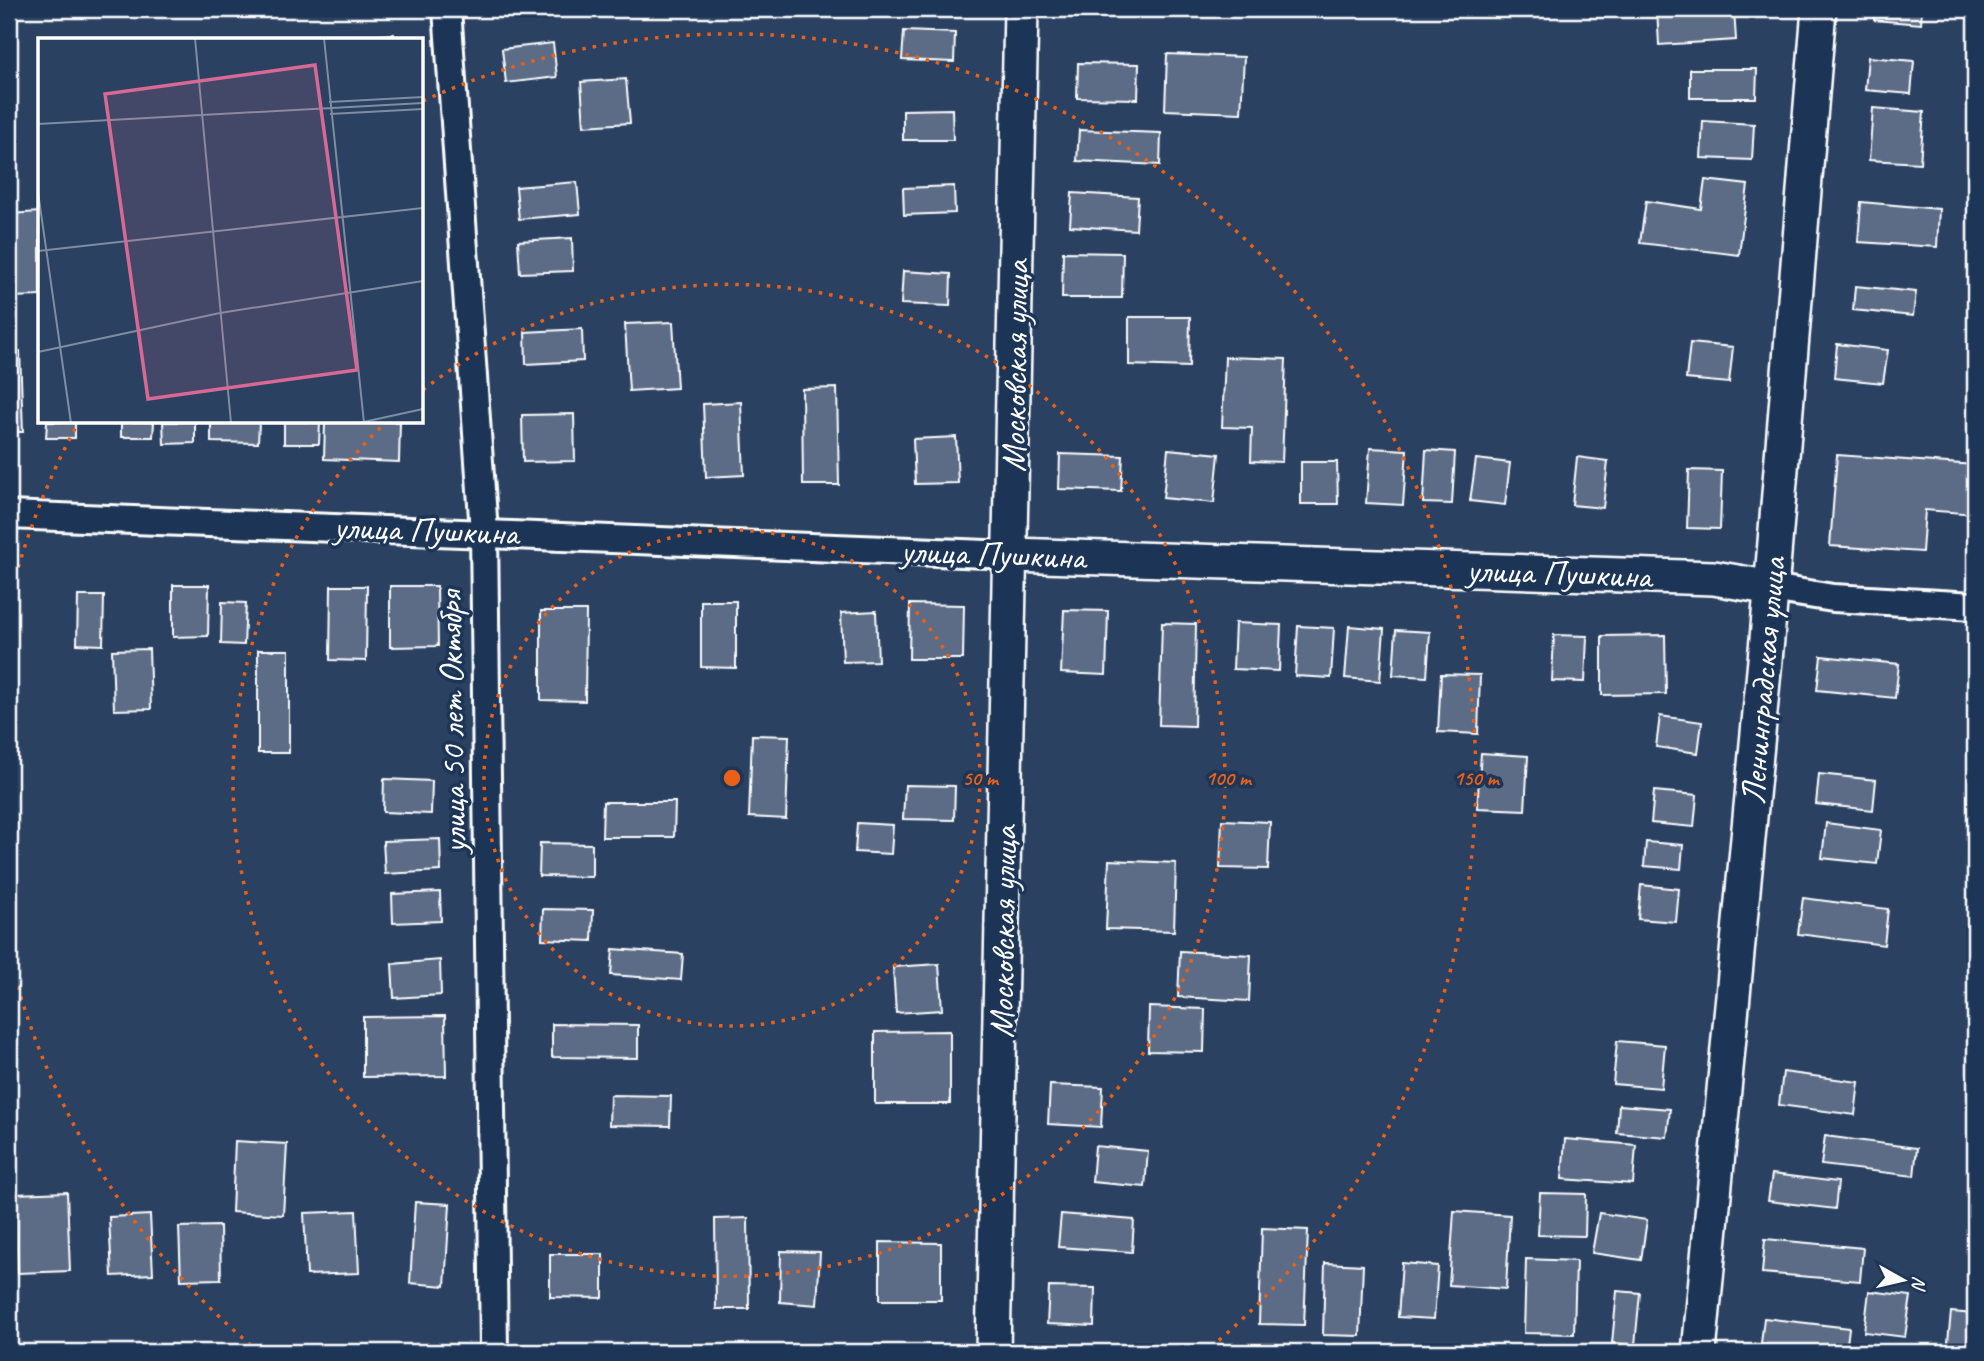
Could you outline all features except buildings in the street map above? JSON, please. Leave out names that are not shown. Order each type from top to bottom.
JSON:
[{"type":"street","name":"улица 50 лет Октября","points":[[447,9],[484,532],[494,1352]]},
{"type":"street","name":"Московская улица","points":[[993,1352],[1012,555],[1021,9]]},
{"type":"street","name":"Ленинградская улица","points":[[1699,1352],[1772,588],[1819,9]]},
{"type":"street","name":"улица Пушкина","points":[[9,515],[1012,555],[1713,578],[1833,598],[1975,606]]}]
